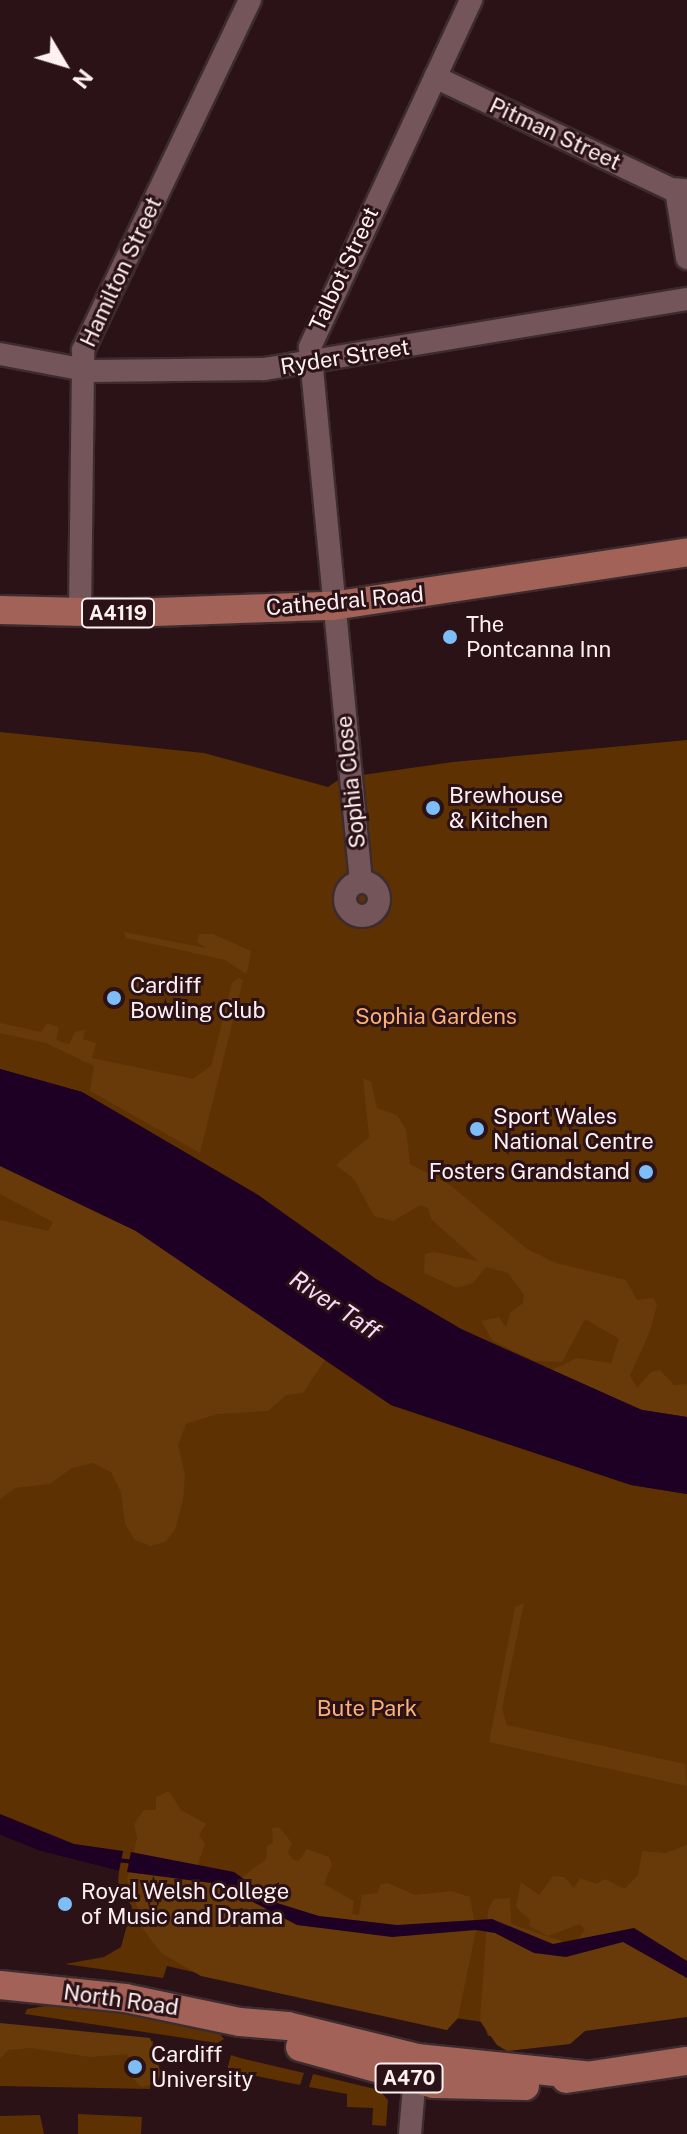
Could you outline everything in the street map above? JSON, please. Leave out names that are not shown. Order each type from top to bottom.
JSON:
[{"type":"main road","name":"Cathedral Road","points":[[0,610],[80,613],[332,606],[687,552]]},
{"type":"main road","name":"North Road","points":[[0,1985],[125,1998],[240,2022],[282,2042],[415,2069],[447,2086],[512,2086],[687,2061]]},
{"type":"street","name":"Hamilton Street","points":[[80,613],[81,370],[85,343],[250,0]]},
{"type":"street","name":"Talbot Street","points":[[332,606],[309,364],[314,330],[471,0]]},
{"type":"street","name":"Pitman Street","points":[[435,77],[681,190]]},
{"type":"street","points":[[681,190],[687,258]]},
{"type":"street","name":"Ryder Street","points":[[0,354],[81,370],[207,372],[309,364],[687,299]]},
{"type":"street","points":[[314,330],[321,346],[336,360]]},
{"type":"street","name":"Sophia Close","points":[[332,606],[361,882],[377,893],[374,909],[358,915],[345,902]]},
{"type":"street","points":[[410,2134],[415,2069]]},
{"type":"green space","name":"Sophia Gardens","points":[[0,732],[204,753],[328,787],[341,778],[453,762],[687,740],[687,1417],[582,1386],[461,1329],[376,1279],[258,1195],[82,1092],[0,1069]]},
{"type":"green space","name":"Bute Park","points":[[0,1165],[136,1231],[391,1405],[631,1485],[687,1494],[687,2015],[488,2036],[483,2022],[455,2018],[447,2030],[167,1966],[163,1978],[65,1964],[104,1957],[121,1947],[132,1907],[118,1882],[119,1871],[40,1851],[0,1835]]},
{"type":"green space","points":[[52,2005],[143,2016],[218,2032],[224,2039],[217,2043],[25,2014],[27,2009]]},
{"type":"green space","points":[[0,2037],[153,2041],[150,2089],[0,2086]]},
{"type":"green space","points":[[231,2055],[304,2073],[300,2085],[227,2070]]},
{"type":"green space","points":[[313,2074],[379,2090],[388,2100],[386,2126],[372,2125],[373,2108],[347,2107],[347,2094],[309,2087]]},
{"type":"green space","points":[[78,2114],[142,2117],[141,2134],[78,2134]]},
{"type":"green space","points":[[40,2115],[44,2134],[0,2134],[0,2116]]},
{"type":"shaded area","points":[[124,932],[206,948],[197,942],[199,934],[213,934],[251,951],[248,968],[246,974],[225,960],[126,938]]},
{"type":"shaded area","points":[[238,978],[243,980],[200,1153],[90,1091],[94,1066],[46,1043],[0,1033],[0,1023],[41,1032],[47,1023],[59,1027],[56,1040],[69,1044],[75,1032],[85,1030],[83,1039],[96,1043],[92,1058],[193,1079],[211,1066],[232,983]]},
{"type":"shaded area","points":[[363,1078],[371,1082],[377,1108],[397,1115],[406,1129],[410,1164],[450,1185],[527,1249],[556,1263],[626,1280],[637,1300],[653,1298],[657,1305],[650,1331],[630,1376],[637,1388],[651,1372],[660,1370],[674,1385],[687,1384],[687,1417],[642,1410],[546,1373],[577,1358],[611,1363],[619,1339],[585,1319],[562,1362],[535,1361],[493,1341],[481,1321],[499,1317],[506,1328],[510,1313],[523,1303],[524,1295],[508,1273],[486,1267],[473,1283],[457,1288],[424,1273],[425,1254],[434,1252],[478,1261],[431,1219],[428,1208],[421,1205],[393,1221],[374,1216],[354,1179],[336,1165],[369,1137]]},
{"type":"shaded area","points":[[0,1166],[136,1231],[325,1360],[303,1393],[286,1395],[268,1411],[217,1414],[186,1424],[178,1445],[185,1474],[183,1500],[175,1530],[165,1542],[151,1546],[135,1540],[125,1524],[121,1493],[111,1472],[93,1463],[72,1468],[50,1484],[15,1488],[0,1499],[0,1220],[48,1231],[53,1222],[0,1194]]},
{"type":"shaded area","points":[[524,1603],[502,1709],[507,1725],[685,1764],[687,1786],[489,1742],[515,1607]]},
{"type":"shaded area","points":[[169,1791],[181,1810],[206,1824],[199,1835],[205,1844],[197,1867],[237,1881],[266,1859],[267,1846],[273,1843],[272,1828],[279,1827],[292,1843],[288,1852],[293,1860],[299,1861],[307,1849],[329,1857],[332,1865],[324,1884],[354,1901],[352,1914],[359,1915],[362,1895],[378,1893],[380,1885],[388,1883],[415,1895],[451,1891],[470,1897],[476,1930],[458,2018],[447,2030],[201,1976],[161,1953],[137,1921],[138,1909],[127,1880],[137,1838],[134,1824],[144,1810],[156,1810],[156,1797]]},
{"type":"shaded area","points":[[687,1845],[687,2017],[585,2031],[570,2044],[507,2051],[497,2045],[480,2021],[488,1910],[494,1899],[510,1898],[511,1924],[573,1945],[585,1930],[580,1924],[548,1936],[529,1926],[530,1920],[516,1907],[521,1882],[539,1895],[553,1876],[564,1877],[574,1888],[580,1878],[597,1884],[605,1879],[624,1889],[638,1875],[642,1851],[666,1853]]},
{"type":"shaded area","points":[[0,2023],[150,2038],[161,2073],[157,2083],[142,2087],[132,2078],[128,2054],[90,2057],[31,2048],[8,2050],[0,2059]]},
{"type":"water","name":"River Taff","points":[[0,1069],[82,1092],[258,1195],[376,1279],[461,1329],[642,1410],[687,1417],[687,1494],[631,1485],[391,1405],[136,1231],[0,1166]]},
{"type":"water","points":[[0,1814],[74,1844],[123,1851],[119,1871],[40,1851],[0,1835]]},
{"type":"water","points":[[131,1852],[234,1872],[277,1903],[319,1916],[397,1925],[492,1919],[553,1944],[634,1928],[687,1961],[687,1978],[623,1942],[566,1957],[534,1953],[495,1933],[476,1930],[392,1937],[297,1925],[219,1884],[127,1872]]},
{"type":"waterway","points":[[116,1860],[135,1862]]},
{"type":"place","name":"The Pontcanna Inn","points":[[450,637]]},
{"type":"place","name":"Brewhouse & Kitchen","points":[[433,808]]},
{"type":"place","name":"Cardiff Bowling Club","points":[[114,998]]},
{"type":"place","name":"Sport Wales National Centre","points":[[477,1129]]},
{"type":"place","name":"Fosters Grandstand","points":[[646,1172]]},
{"type":"place","name":"Royal Welsh College of Music and Drama","points":[[65,1904]]},
{"type":"place","name":"Cardiff University","points":[[135,2067]]}]
